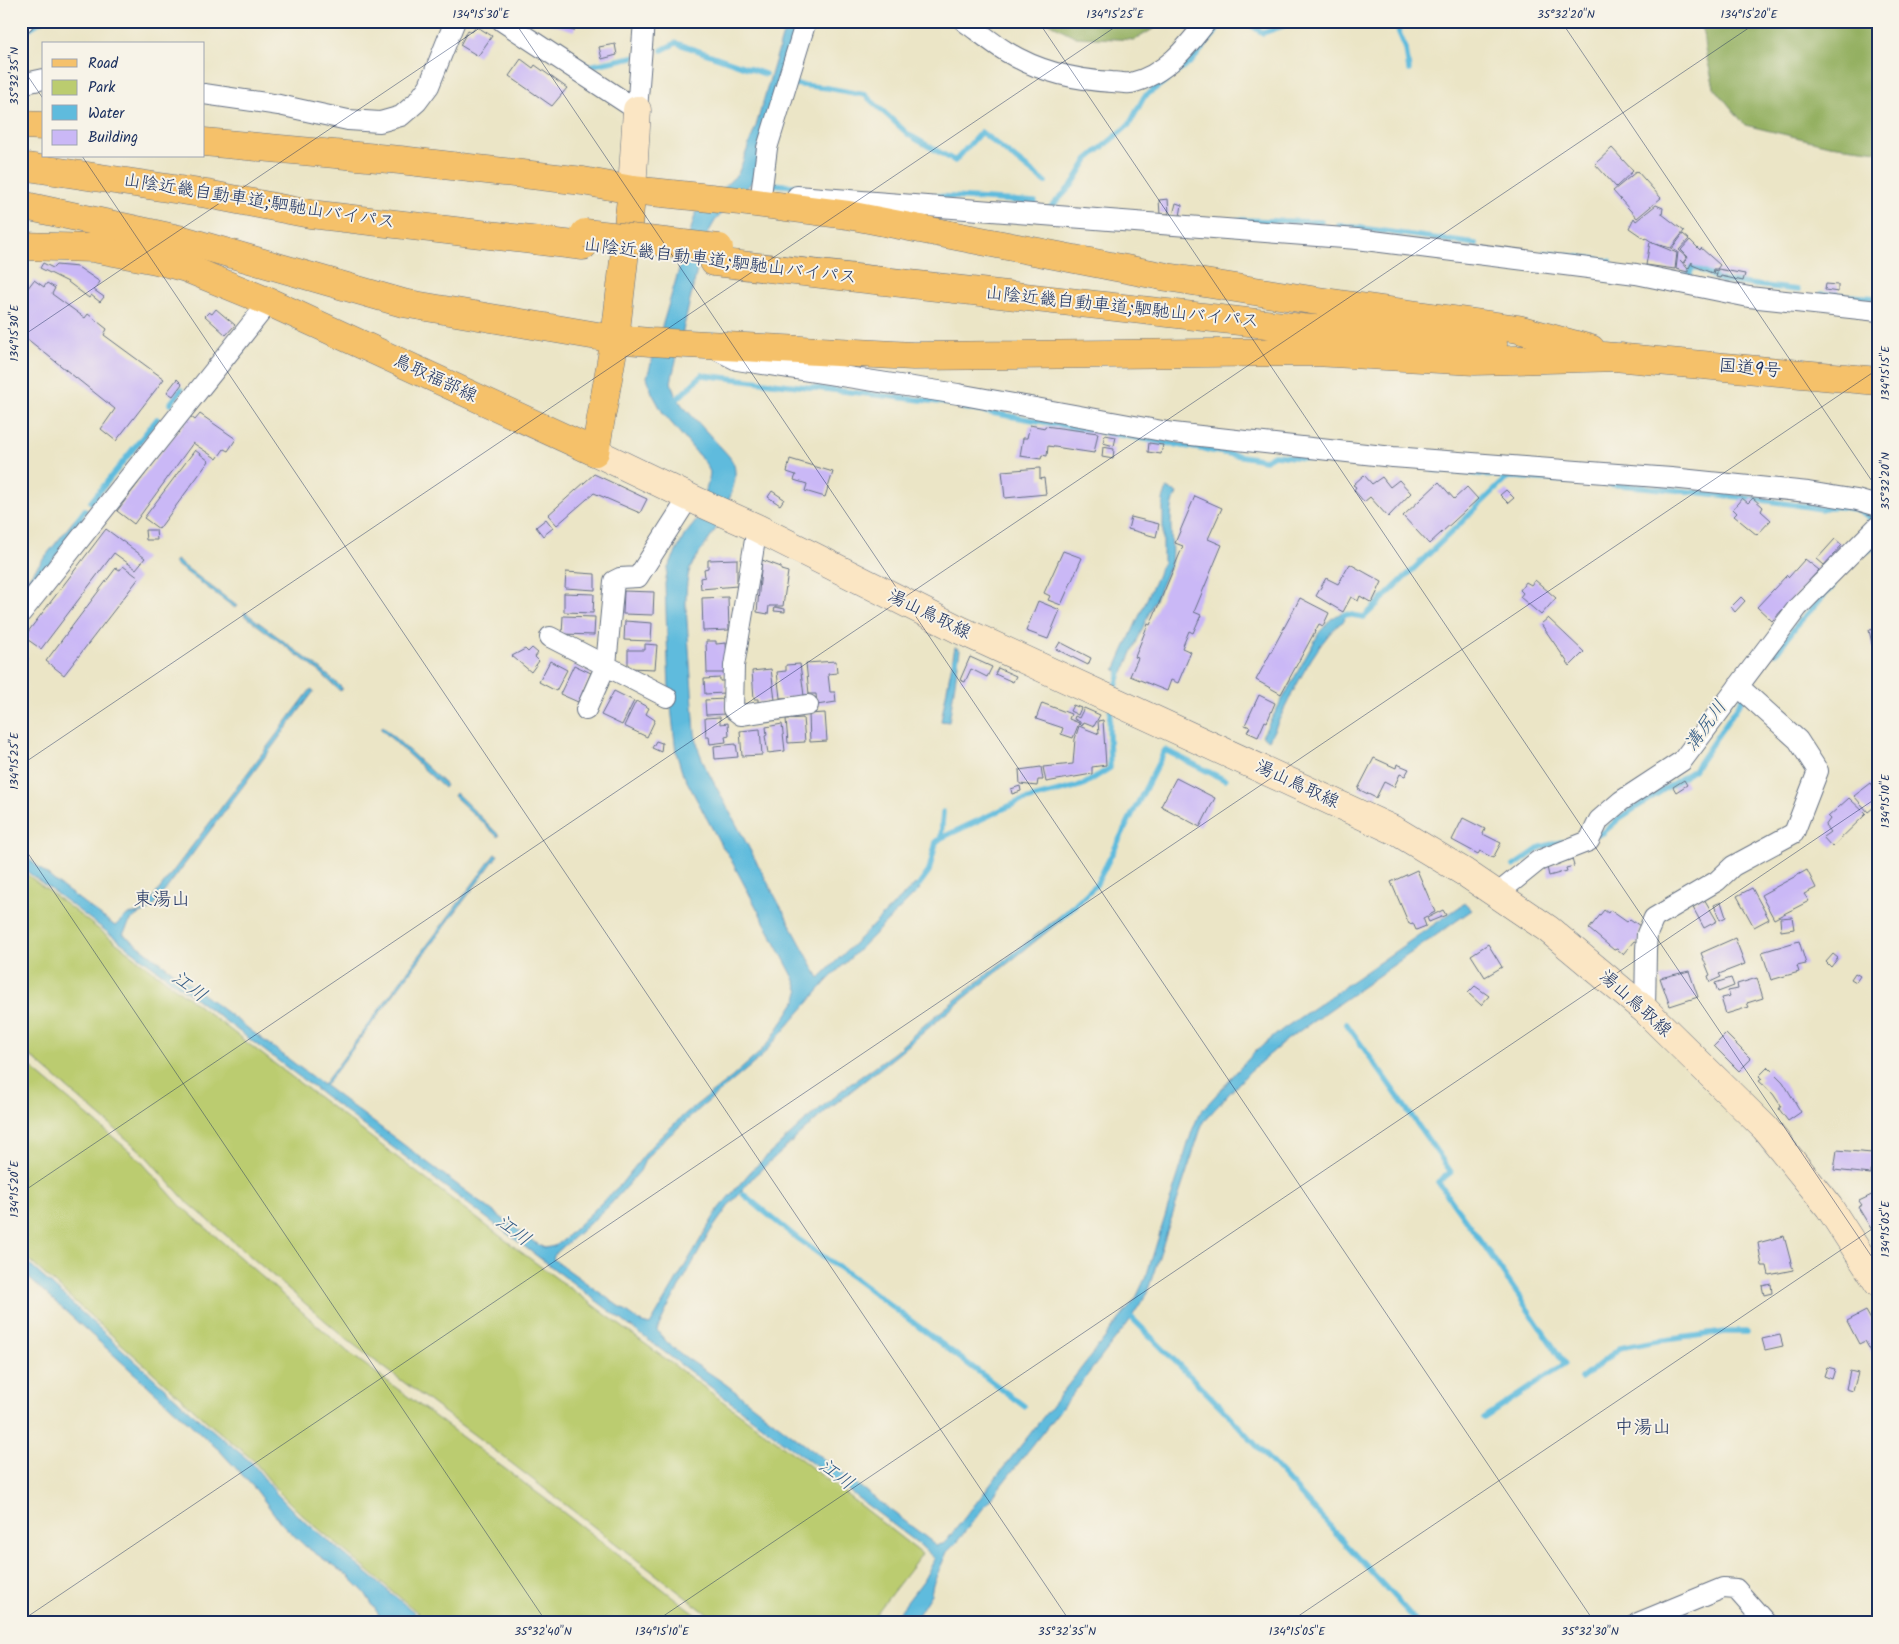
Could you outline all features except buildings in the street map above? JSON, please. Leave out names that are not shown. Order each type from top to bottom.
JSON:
[{"type":"main road","points":[[595,452],[614,339],[632,190],[637,110]]},
{"type":"main road","points":[[21,125],[42,126]]},
{"type":"main road","points":[[205,142],[419,162],[583,181],[632,190],[750,202],[848,215],[1166,277],[1311,300],[1518,329],[1622,357]]},
{"type":"main road","points":[[21,151],[42,154]]},
{"type":"main road","name":"山陰近畿自動車道;駟馳山バイパス","points":[[76,158],[584,239]]},
{"type":"main road","name":"山陰近畿自動車道;駟馳山バイパス","points":[[21,166],[207,194],[310,214],[584,239],[1292,327],[1422,337],[1622,357]]},
{"type":"main road","points":[[21,205],[183,240],[403,303],[614,339],[700,346],[913,356],[1315,352],[1475,361],[1622,357]]},
{"type":"main road","name":"鳥取福部線","points":[[21,246],[93,248],[156,260],[215,279],[595,452]]},
{"type":"main road","name":"国道9号","points":[[1622,357],[1878,380]]},
{"type":"main road","name":"湯山鳥取線","points":[[595,452],[757,528],[958,629],[1396,831],[1464,872],[1548,929],[1645,1010],[1766,1128],[1873,1266]]},
{"type":"street","points":[[205,94],[279,105],[348,120],[380,122],[401,116],[417,102],[430,86],[455,21]]},
{"type":"street","points":[[502,21],[637,110],[644,21]]},
{"type":"street","points":[[750,202],[806,21]]},
{"type":"street","points":[[964,21],[1008,53],[1048,70],[1091,81],[1130,83],[1161,69],[1182,52],[1206,21]]},
{"type":"street","points":[[21,84],[42,79]]},
{"type":"street","points":[[750,202],[778,194],[1357,239],[1636,274],[1749,297],[1878,311]]},
{"type":"street","points":[[21,613],[268,302]]},
{"type":"street","points":[[700,346],[737,360],[958,394],[1173,433],[1393,457],[1671,478],[1808,492],[1857,500],[1878,506]]},
{"type":"street","points":[[586,710],[606,665],[614,581],[620,578],[638,577],[689,497]]},
{"type":"street","points":[[1497,894],[1538,860],[1588,841],[1599,820],[1621,801],[1682,761],[1798,608],[1878,526]]},
{"type":"street","points":[[757,528],[734,666],[733,709],[741,716],[808,704]]},
{"type":"street","points":[[550,637],[667,697]]},
{"type":"street","points":[[1645,1010],[1646,950],[1648,934],[1654,918],[1716,881],[1732,866],[1794,833],[1818,771],[1798,740],[1738,686]]},
{"type":"street","points":[[1638,1623],[1723,1588],[1736,1588],[1766,1623]]},
{"type":"green space","points":[[1045,21],[1166,21],[1135,40],[1076,37]]},
{"type":"green space","points":[[1702,21],[1878,21],[1878,151],[1829,145],[1745,125],[1714,87],[1705,50]]},
{"type":"green space","points":[[21,870],[517,1249],[802,1460],[922,1554],[869,1623],[719,1623],[350,1342],[185,1200],[143,1153],[21,1048]]},
{"type":"green space","points":[[21,1059],[139,1159],[180,1205],[348,1352],[559,1509],[707,1623],[430,1623],[301,1514],[277,1490],[253,1460],[211,1425],[21,1253]]},
{"type":"water","name":"江川","points":[[787,21],[801,21],[756,172],[753,181],[715,221],[704,240],[671,382],[675,395],[682,405],[728,455],[735,469],[734,485],[725,510],[712,535],[690,569],[688,578],[686,607],[695,733],[705,766],[819,978],[915,884],[920,889],[826,982],[759,1059],[655,1148],[645,1160],[640,1171],[609,1206],[555,1254],[553,1259],[642,1323],[650,1325],[719,1208],[752,1170],[842,1090],[895,1052],[923,1026],[1062,914],[1066,913],[1064,918],[827,1110],[754,1176],[730,1204],[710,1232],[657,1330],[680,1353],[728,1386],[936,1545],[943,1544],[1136,1298],[1147,1274],[1199,1114],[1256,1051],[1283,1029],[1465,903],[1472,910],[1288,1039],[1250,1071],[1203,1122],[1147,1293],[1128,1323],[947,1552],[933,1584],[931,1594],[913,1623],[891,1623],[923,1581],[935,1559],[919,1544],[21,867],[21,852],[57,883],[115,926],[127,915],[143,911],[311,689],[314,691],[152,908],[136,916],[123,934],[323,1085],[495,854],[498,855],[325,1086],[534,1242],[545,1248],[554,1246],[565,1238],[621,1184],[653,1144],[686,1113],[731,1078],[770,1041],[797,999],[799,992],[794,978],[682,772],[676,752],[669,689],[665,584],[668,568],[684,536],[697,520],[710,472],[706,464],[663,413],[652,393],[647,377],[696,212],[738,174],[756,126]]},
{"type":"water","points":[[1167,488],[1177,493],[1171,519],[1171,563],[1123,673],[1115,670],[1163,563],[1163,500]]},
{"type":"water","points":[[80,516],[84,520],[21,601],[21,587],[75,519]]},
{"type":"water","points":[[176,560],[237,606],[235,608],[174,563]]},
{"type":"water","points":[[245,612],[323,671],[342,688],[340,691],[320,672],[244,615]]},
{"type":"water","points":[[1341,613],[1345,620],[1334,629],[1312,658],[1269,740],[1262,736],[1319,633],[1331,619]]},
{"type":"water","points":[[955,647],[960,650],[949,722],[941,721]]},
{"type":"water","points":[[382,726],[446,785],[444,788],[380,728]]},
{"type":"water","points":[[456,793],[499,835],[498,837],[454,796]]},
{"type":"water","points":[[21,1257],[192,1413],[252,1463],[275,1492],[297,1515],[427,1623],[384,1623],[365,1593],[348,1576],[305,1546],[281,1523],[257,1491],[220,1451],[21,1271]]},
{"type":"waterway","points":[[21,34],[41,21]]},
{"type":"waterway","points":[[1051,207],[1072,185],[1088,159],[1129,125],[1144,97],[1192,61],[1215,33],[1221,21]]},
{"type":"waterway","points":[[1244,21],[1263,33],[1297,21]]},
{"type":"waterway","points":[[1394,21],[1406,49],[1409,70]]},
{"type":"waterway","points":[[662,50],[676,43],[765,74]]},
{"type":"waterway","points":[[578,61],[589,66],[633,57]]},
{"type":"waterway","points":[[793,84],[865,95],[909,135],[955,161],[981,132],[1045,182]]},
{"type":"waterway","points":[[773,184],[803,187]]},
{"type":"waterway","points":[[867,192],[1035,202]]},
{"type":"waterway","points":[[1238,220],[1321,222]]},
{"type":"waterway","points":[[1339,225],[1476,244]]},
{"type":"waterway","points":[[1545,253],[1610,261]]},
{"type":"waterway","points":[[21,267],[25,262]]},
{"type":"waterway","points":[[1683,275],[1689,276],[1693,266],[1723,281],[1798,290]]},
{"type":"waterway","points":[[1821,294],[1878,298]]},
{"type":"waterway","points":[[672,404],[702,375],[965,405],[963,408],[1265,460],[1274,455],[1354,463]]},
{"type":"waterway","points":[[170,404],[181,390]]},
{"type":"waterway","points":[[91,502],[157,419]]},
{"type":"waterway","points":[[1433,470],[1676,490],[1821,509],[1841,507],[1855,510],[1872,520]]},
{"type":"waterway","points":[[1337,619],[1346,614],[1364,617],[1509,476]]},
{"type":"waterway","points":[[76,522],[85,510]]},
{"type":"waterway","name":"溝尻川","points":[[1867,551],[1878,543]]},
{"type":"waterway","name":"溝尻川","points":[[1776,653],[1796,626],[1833,586]]},
{"type":"waterway","points":[[1114,694],[1122,665]]},
{"type":"waterway","name":"溝尻川","points":[[1599,834],[1603,833],[1620,818],[1694,770],[1744,697]]},
{"type":"waterway","points":[[914,892],[929,871],[936,842],[941,838],[1018,802],[1083,785],[1110,768],[1109,730],[1111,708]]},
{"type":"waterway","points":[[1062,917],[1096,885],[1165,750],[1225,780]]},
{"type":"waterway","points":[[941,838],[943,812]]},
{"type":"waterway","name":"溝尻川","points":[[1514,866],[1541,847],[1561,842]]},
{"type":"waterway","points":[[1346,1023],[1451,1172],[1438,1182],[1488,1251],[1565,1364],[1484,1418]]},
{"type":"waterway","points":[[743,1194],[798,1239],[854,1278],[1024,1406]]},
{"type":"waterway","points":[[1129,1315],[1224,1410],[1418,1623]]},
{"type":"waterway","points":[[1581,1379],[1620,1348],[1725,1332],[1746,1332]]},
{"type":"district","name":"東湯山","points":[[162,900]]},
{"type":"district","name":"中湯山","points":[[1643,1428]]}]
